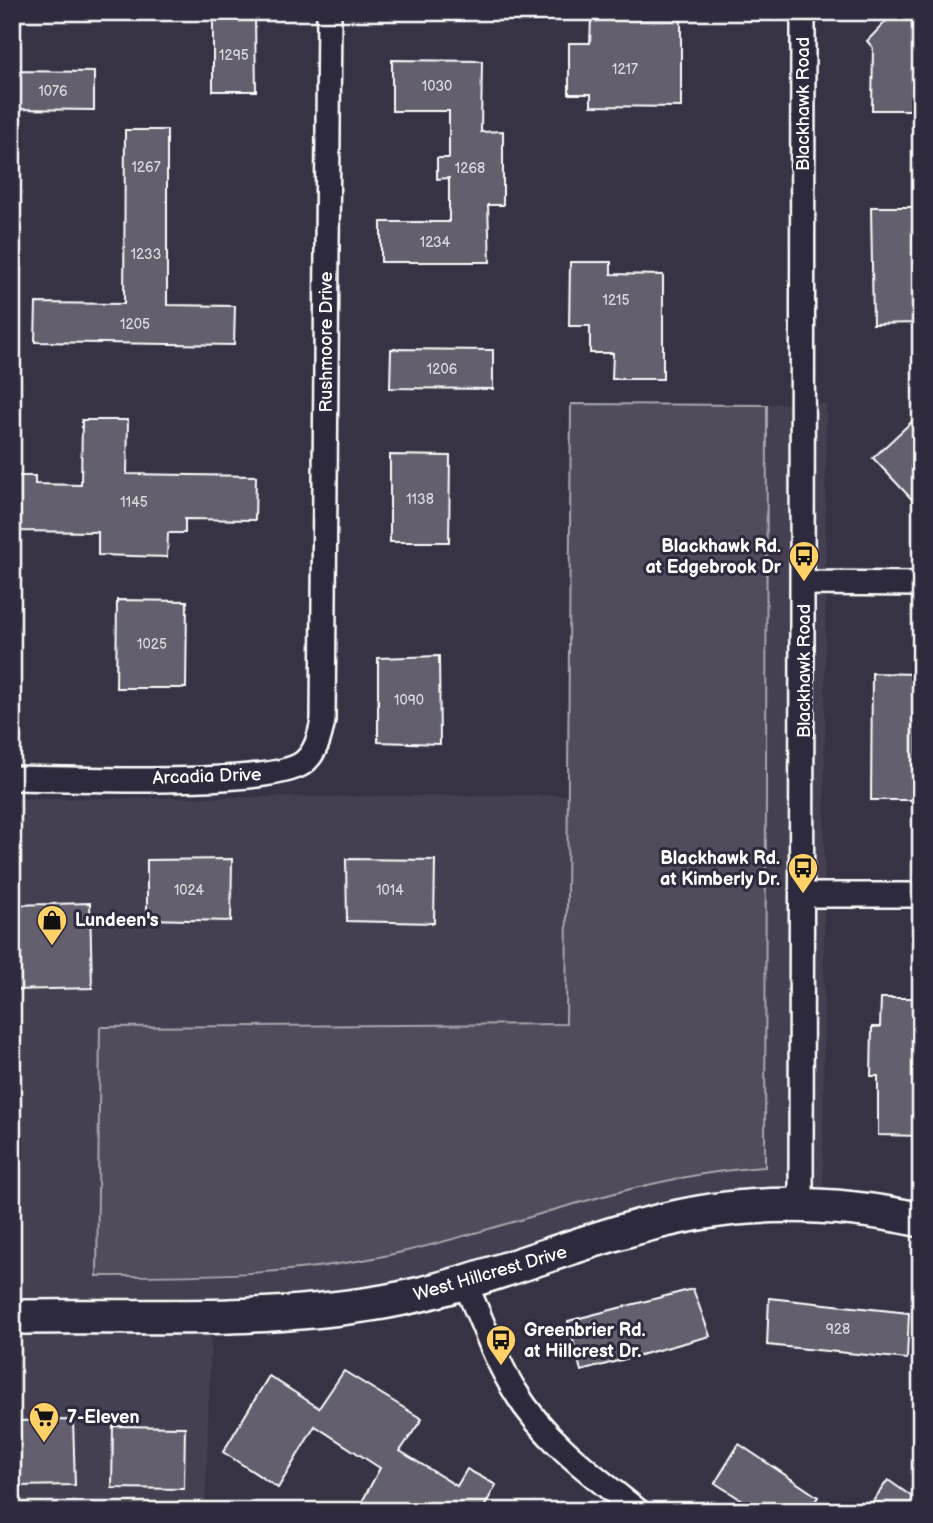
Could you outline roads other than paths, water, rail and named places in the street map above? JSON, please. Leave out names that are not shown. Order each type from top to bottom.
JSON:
[{"type":"street","name":"Rushmoore Drive","points":[[323,672],[329,12]]},
{"type":"street","name":"Blackhawk Road","points":[[801,1204],[803,12]]},
{"type":"street","points":[[804,583],[921,584]]},
{"type":"street","name":"Arcadia Drive","points":[[12,778],[240,778],[278,773],[302,764],[319,738],[323,720],[323,672]]},
{"type":"street","points":[[803,895],[921,895]]},
{"type":"street","name":"West Hillcrest Drive","points":[[12,1317],[237,1318],[381,1302],[465,1284],[635,1228],[697,1213],[801,1204],[881,1211],[921,1220]]},
{"type":"street","points":[[465,1284],[501,1367],[530,1413],[577,1461],[638,1511]]},
{"type":"place","name":"Blackhawk Rd. at Edgebrook Dr","points":[[804,583]]},
{"type":"place","name":"Blackhawk Rd. at Kimberly Dr.","points":[[803,895]]},
{"type":"place","name":"Lundeen's","points":[[52,947]]},
{"type":"place","name":"Greenbrier Rd. at Hillcrest Dr.","points":[[501,1367]]},
{"type":"place","name":"7-Eleven","points":[[44,1444]]}]
